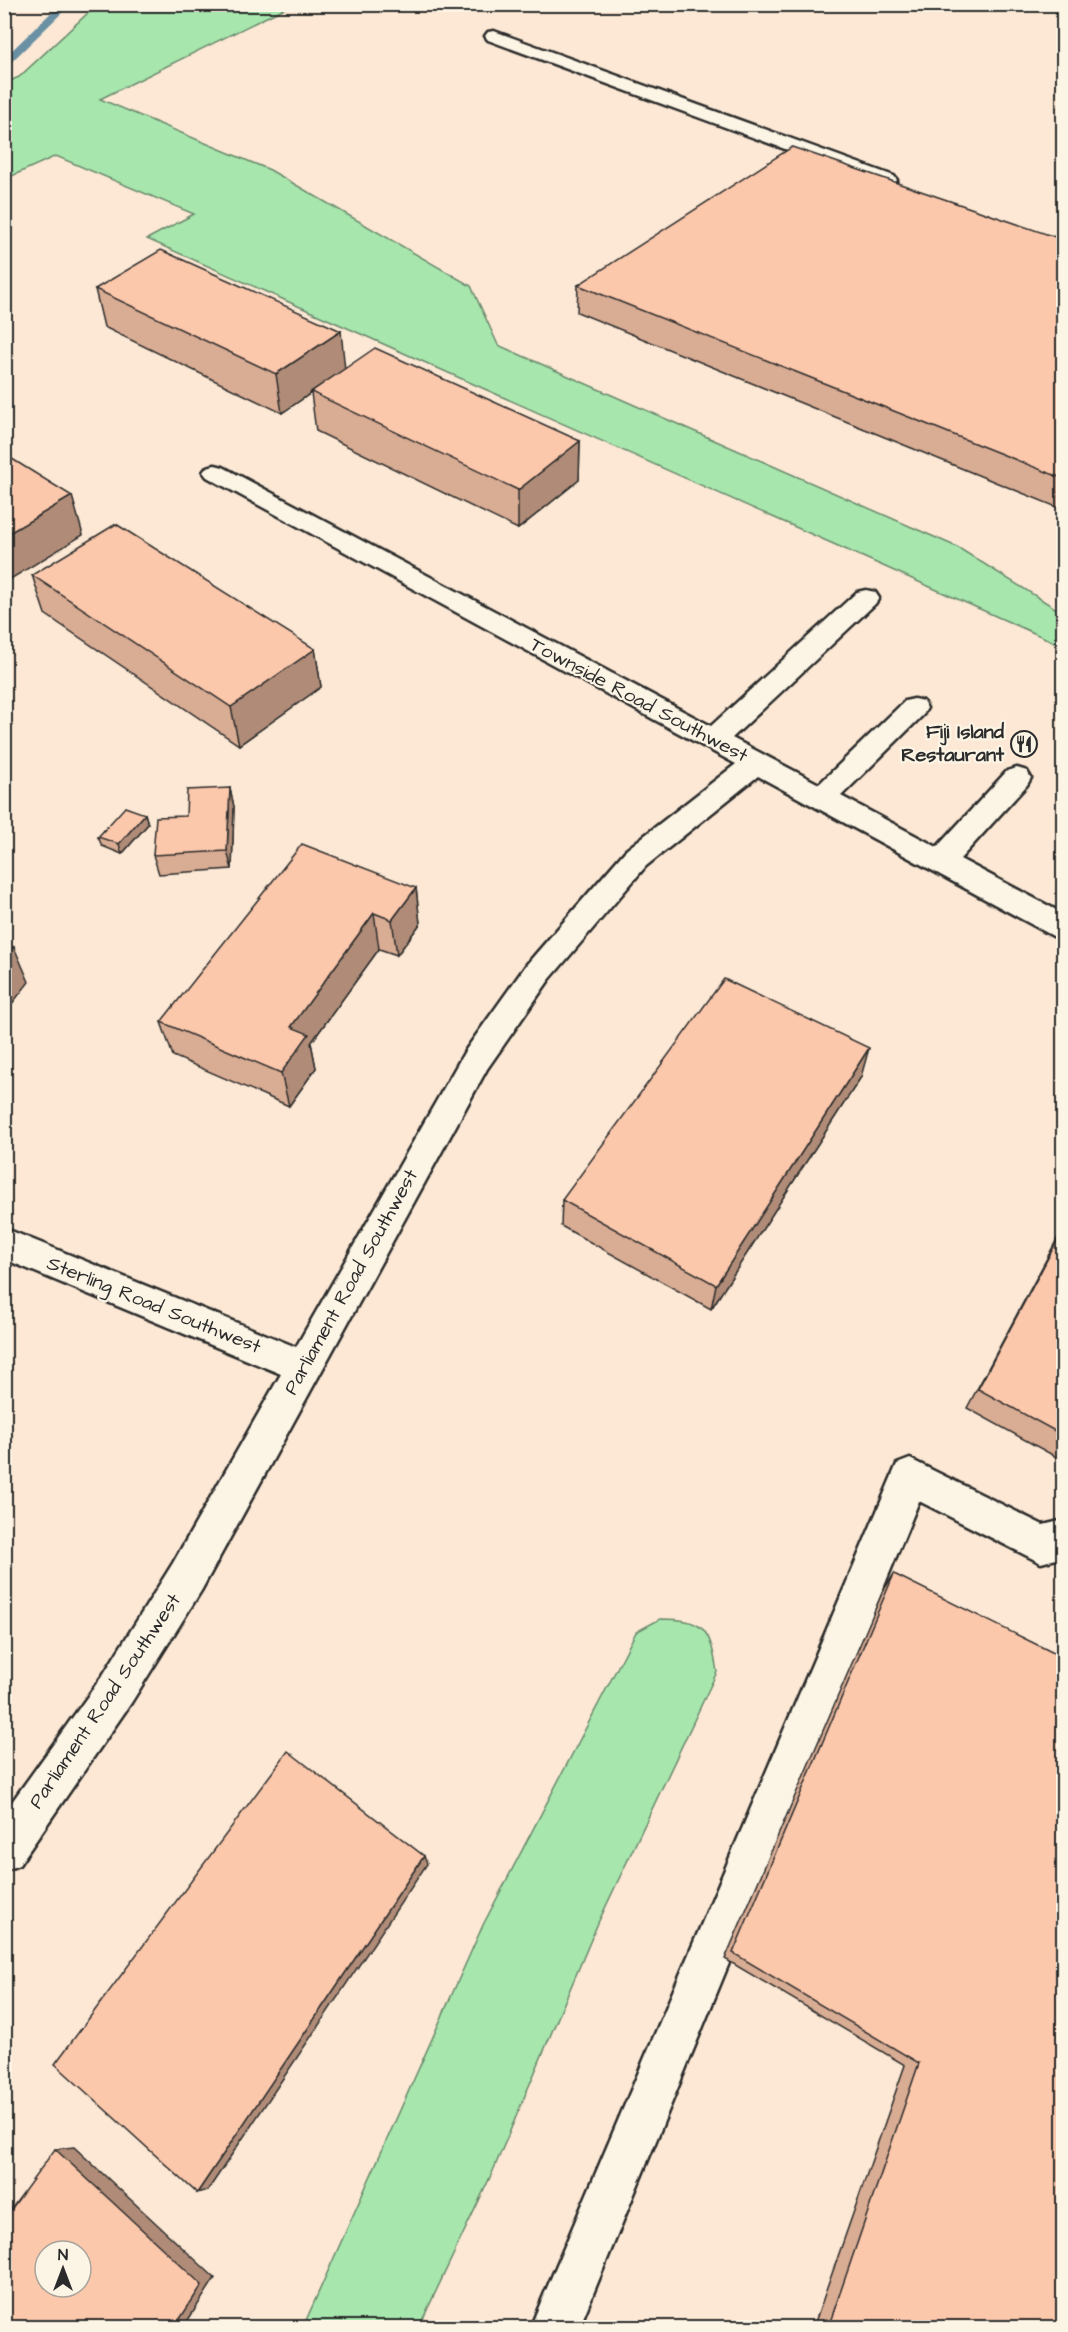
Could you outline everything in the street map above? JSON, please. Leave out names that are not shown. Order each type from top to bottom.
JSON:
[{"type":"street","points":[[494,36],[903,186]]},
{"type":"street","name":"Townside Road Southwest","points":[[215,472],[1064,928]]},
{"type":"street","points":[[713,740],[866,597]]},
{"type":"street","points":[[821,798],[914,708]]},
{"type":"street","name":"Parliament Road Southwest","points":[[4,1850],[117,1689],[187,1577],[476,1060],[538,972],[636,858],[755,763]]},
{"type":"street","points":[[940,862],[1017,778]]},
{"type":"street","name":"Sterling Road Southwest","points":[[4,1244],[304,1367]]},
{"type":"street","points":[[554,2328],[910,1477],[1041,1544],[1064,1538]]},
{"type":"green space","points":[[107,5],[291,5],[100,99],[270,170],[471,286],[498,345],[957,547],[1063,613],[1063,646],[147,239],[194,214],[56,156],[5,179],[5,83],[19,77],[88,13]]},
{"type":"green space","points":[[660,1619],[687,1621],[703,1629],[708,1636],[717,1672],[598,1923],[493,2171],[419,2327],[303,2327],[483,1925],[636,1632]]},
{"type":"building","points":[[792,147],[1064,240],[1064,479],[578,285]]},
{"type":"building","points":[[161,250],[341,331],[276,374],[95,289]]},
{"type":"building","points":[[375,348],[580,441],[518,490],[311,392]]},
{"type":"building","points":[[4,454],[72,496],[4,536]]},
{"type":"building","points":[[116,524],[315,649],[231,707],[32,575]]},
{"type":"building","points":[[230,788],[227,851],[153,855],[156,817],[186,816],[187,790]]},
{"type":"building","points":[[125,807],[145,814],[119,844],[98,837]]},
{"type":"building","points":[[302,844],[416,888],[392,920],[374,913],[291,1027],[309,1034],[281,1073],[161,1022]]},
{"type":"building","points":[[4,944],[14,947],[4,959]]},
{"type":"building","points":[[724,979],[869,1048],[716,1285],[562,1200]]},
{"type":"building","points":[[1064,1228],[1064,1436],[978,1389]]},
{"type":"building","points":[[894,1574],[1064,1658],[1064,2328],[828,2328],[919,2063],[733,1953]]},
{"type":"building","points":[[288,1751],[424,1856],[197,2193],[55,2064]]},
{"type":"building","points":[[55,2149],[202,2285],[174,2328],[4,2328],[4,2219]]},
{"type":"waterway","points":[[4,64],[67,4]]},
{"type":"place","name":"Fiji Island Restaurant","points":[[1024,744]]}]
